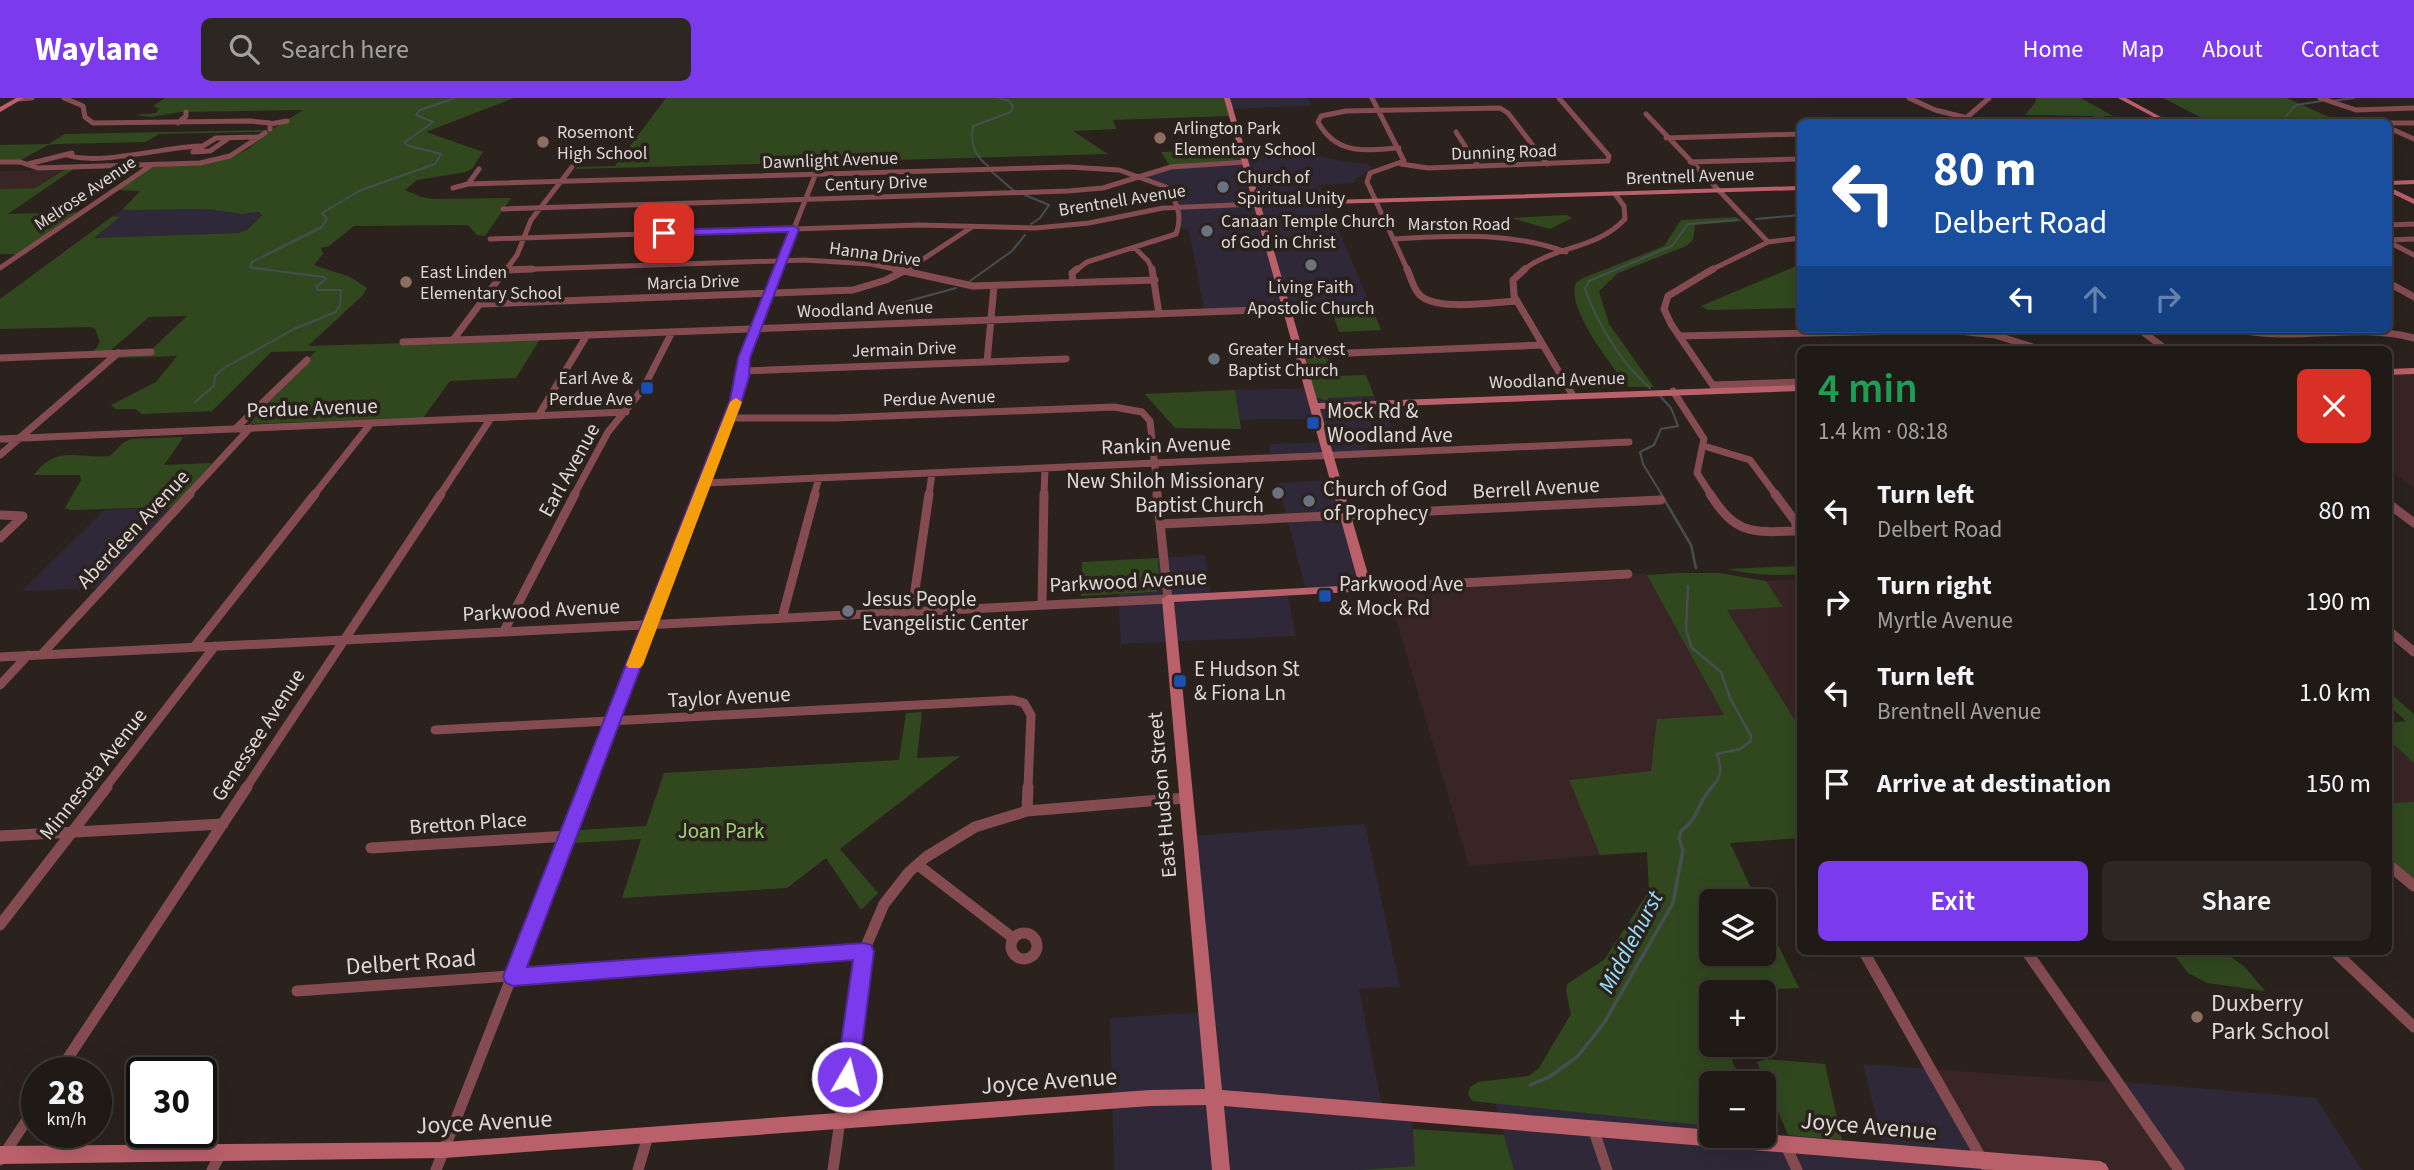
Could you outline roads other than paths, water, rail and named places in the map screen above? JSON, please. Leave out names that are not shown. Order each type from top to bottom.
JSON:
[{"type":"main road","name":"East Hudson Street","points":[[1168,599],[1185,798]]},
{"type":"street","points":[[0,110],[20,98],[33,98]]},
{"type":"street","points":[[64,98],[83,106],[85,117],[93,123],[250,121],[268,129]]},
{"type":"street","points":[[1227,98],[1366,588]]},
{"type":"street","points":[[1372,98],[1404,157],[1401,164],[1370,173],[1366,178],[1419,295],[1427,301],[1442,304],[1517,301]]},
{"type":"street","name":"Dunning Road","points":[[1401,164],[1428,168],[1608,161],[1609,156],[1559,98]]},
{"type":"street","points":[[1909,98],[1935,110],[1970,119]]},
{"type":"street","points":[[1966,118],[1989,98]]},
{"type":"street","points":[[2122,98],[2161,119]]},
{"type":"street","points":[[2320,98],[2348,109],[2414,108]]},
{"type":"street","points":[[1399,148],[1352,148],[1336,145],[1324,136],[1318,122],[1321,116],[1346,111],[1500,108],[1508,113],[1547,164]]},
{"type":"street","points":[[178,122],[186,116],[186,112]]},
{"type":"street","points":[[1646,114],[1768,242]]},
{"type":"street","points":[[0,162],[47,168],[215,160],[230,156],[268,129],[287,121]]},
{"type":"street","points":[[2392,126],[2414,123]]},
{"type":"street","points":[[2392,128],[2414,139]]},
{"type":"street","points":[[1456,132],[1478,166]]},
{"type":"street","points":[[1667,138],[1797,134]]},
{"type":"street","points":[[229,138],[210,151],[193,152],[212,139],[229,138],[258,137]]},
{"type":"street","points":[[25,165],[67,155],[111,150],[137,149],[146,152],[200,146]]},
{"type":"street","points":[[1690,162],[1797,159]]},
{"type":"street","name":"Century Drive","points":[[503,209],[1068,191],[1103,188],[1171,167],[1246,162]]},
{"type":"street","points":[[436,1170],[705,483],[729,418],[743,371],[744,358],[820,163]]},
{"type":"street","name":"Melrose Avenue","points":[[0,268],[151,165]]},
{"type":"street","points":[[453,340],[517,256],[531,220],[572,167]]},
{"type":"street","name":"Dawnlight Avenue","points":[[453,188],[468,184],[1082,167],[1119,170],[1142,176],[1166,187],[1178,207]]},
{"type":"street","points":[[468,184],[479,169]]},
{"type":"street","points":[[2392,183],[2414,182]]},
{"type":"street","name":"Brentnell Avenue","points":[[490,239],[928,225],[1046,228],[1178,207],[1797,188]]},
{"type":"street","points":[[2392,191],[2414,202]]},
{"type":"street","points":[[1572,394],[1517,301],[1513,280],[1530,265],[1616,231],[1625,219],[1623,206],[1615,194]]},
{"type":"street","points":[[1073,283],[1072,273],[1078,267],[1176,234],[1180,228],[1178,207]]},
{"type":"street","points":[[2392,225],[2414,224]]},
{"type":"street","name":"Marcia Drive","points":[[481,304],[853,290],[877,285],[906,271],[972,227]]},
{"type":"street","name":"Marston Road","points":[[1393,239],[1503,236],[1529,239],[1566,252]]},
{"type":"street","points":[[1714,387],[1664,309],[1668,296],[1699,276],[1768,242],[1797,238]]},
{"type":"street","points":[[2392,241],[2414,239]]},
{"type":"street","points":[[2392,243],[2414,255]]},
{"type":"street","points":[[1135,248],[1147,257],[1155,280],[1159,314]]},
{"type":"street","name":"Hanna Drive","points":[[507,270],[834,261],[906,271],[973,286],[1155,280]]},
{"type":"street","points":[[2392,285],[2414,297]]},
{"type":"street","points":[[987,362],[994,286]]},
{"type":"street","name":"Woodland Avenue","points":[[403,342],[1286,309]]},
{"type":"street","name":"Earl Avenue","points":[[504,631],[596,452],[608,432],[643,388],[672,332]]},
{"type":"street","points":[[1679,335],[1797,333]]},
{"type":"street","points":[[1998,333],[2032,346]]},
{"type":"street","points":[[2144,333],[2162,346]]},
{"type":"street","points":[[2253,333],[2272,333]]},
{"type":"street","points":[[2392,333],[2412,335]]},
{"type":"street","points":[[538,416],[587,335]]},
{"type":"street","points":[[1300,355],[1543,345]]},
{"type":"street","points":[[0,358],[151,352]]},
{"type":"street","points":[[0,455],[118,354]]},
{"type":"street","name":"Jermain Drive","points":[[743,371],[1066,359]]},
{"type":"street","points":[[235,429],[307,360]]},
{"type":"street","points":[[2392,372],[2414,371]]},
{"type":"street","name":"Woodland Avenue","points":[[1315,406],[1714,387],[1797,387]]},
{"type":"street","points":[[1673,391],[1702,435],[1703,446],[1697,473],[1730,522],[1742,531],[1769,533],[1794,531],[1797,528],[1795,521],[1750,460],[1703,446]]},
{"type":"street","name":"Perdue Avenue","points":[[729,418],[883,416],[1114,407],[1132,409],[1148,417]]},
{"type":"street","name":"Perdue Avenue","points":[[0,439],[626,412]]},
{"type":"street","name":"East Hudson Street","points":[[1148,417],[1168,599]]},
{"type":"street","name":"Genessee Avenue","points":[[69,1057],[491,418]]},
{"type":"street","points":[[194,647],[371,423]]},
{"type":"street","name":"Aberdeen Avenue","points":[[42,654],[250,428]]},
{"type":"street","name":"Rankin Avenue","points":[[705,483],[1629,442]]},
{"type":"street","points":[[1042,605],[1045,468]]},
{"type":"street","points":[[912,611],[932,472]]},
{"type":"street","points":[[782,618],[820,478]]},
{"type":"street","name":"Berrell Avenue","points":[[1161,524],[1661,500]]},
{"type":"street","points":[[2392,506],[2414,523]]},
{"type":"street","points":[[0,515],[22,515],[18,523],[0,538]]},
{"type":"street","name":"Parkwood Avenue","points":[[0,657],[1628,574]]},
{"type":"street","points":[[2392,634],[2414,652]]},
{"type":"street","name":"Minnesota Avenue","points":[[0,925],[215,646]]},
{"type":"street","points":[[0,685],[27,655]]},
{"type":"street","name":"Taylor Avenue","points":[[435,730],[1001,700],[1024,702],[1031,715],[1027,811]]},
{"type":"street","points":[[834,1170],[864,951],[884,904],[918,865],[926,857],[975,827],[1027,811],[1185,798]]},
{"type":"street","name":"East Hudson Street","points":[[1185,798],[1222,1170]]},
{"type":"street","points":[[0,835],[223,824]]},
{"type":"street","name":"Bretton Place","points":[[372,848],[568,836]]},
{"type":"street","points":[[918,865],[1013,938]]},
{"type":"street","points":[[2392,868],[2414,886]]},
{"type":"street","name":"Delbert Road","points":[[297,991],[864,951]]},
{"type":"street","points":[[1866,955],[1985,1165]]},
{"type":"street","points":[[2029,955],[2179,1170]]},
{"type":"street","points":[[2338,955],[2414,1027]]},
{"type":"street","name":"Joyce Avenue","points":[[1,1157],[216,1162],[444,1150],[1150,1098],[1214,1097],[1593,1127],[1985,1165],[2100,1170]]},
{"type":"street","points":[[1593,1127],[1607,1170]]},
{"type":"street","points":[[1,1157],[21,1128]]},
{"type":"street","points":[[638,1170],[648,1136]]},
{"type":"street","points":[[1785,1144],[1797,1170]]},
{"type":"waterway","points":[[195,402],[214,386],[215,376],[224,368],[294,329],[336,312],[340,306],[341,290],[318,290],[316,287],[326,279],[324,277],[254,268],[250,267],[252,262],[322,227],[327,219],[322,213],[361,190],[435,164],[441,154],[406,145],[405,142],[433,122],[416,115],[420,110],[455,98]]},
{"type":"waterway","points":[[988,166],[974,148],[973,126],[1011,112],[1013,106],[1009,101],[998,98]]},
{"type":"waterway","name":"Middlehurst","points":[[2332,101],[2354,98]]},
{"type":"waterway","name":"Middlehurst","points":[[2284,119],[2296,105],[2322,101]]},
{"type":"waterway","points":[[992,172],[1013,190]]},
{"type":"waterway","points":[[1025,195],[1049,205],[1040,218],[1031,224]]},
{"type":"waterway","name":"Middlehurst","points":[[1756,219],[1797,215]]},
{"type":"waterway","name":"Middlehurst","points":[[1650,388],[1629,367],[1604,330],[1585,289],[1589,281],[1672,246],[1688,224],[1737,220]]},
{"type":"waterway","points":[[970,281],[1012,251],[1025,235]]},
{"type":"waterway","points":[[861,314],[956,288]]},
{"type":"waterway","name":"Middlehurst","points":[[1659,395],[1671,408],[1678,426],[1661,429],[1654,445],[1640,452],[1643,464],[1662,495]]},
{"type":"waterway","name":"Middlehurst","points":[[1661,494],[1691,545],[1696,568]]},
{"type":"waterway","name":"Middlehurst","points":[[1688,586],[1686,630],[1692,648],[1721,672],[1730,698],[1751,736],[1750,742],[1740,749],[1717,754],[1720,772],[1711,788]]},
{"type":"waterway","name":"Middlehurst","points":[[1530,1085],[1549,1077],[1578,1056],[1604,1023],[1673,903],[1683,850],[1679,839],[1681,831],[1692,821],[1712,787]]},
{"type":"place","name":"Arlington Park Elementary School","points":[[1160,138]]},
{"type":"place","name":"Rosemont High School","points":[[543,142]]},
{"type":"place","name":"Church of Spiritual Unity","points":[[1223,187]]},
{"type":"place","name":"Canaan Temple Church of God in Christ","points":[[1207,231]]},
{"type":"place","name":"Living Faith Apostolic Church","points":[[1311,265]]},
{"type":"place","name":"East Linden Elementary School","points":[[406,282]]},
{"type":"place","name":"Greater Harvest Baptist Church","points":[[1214,359]]},
{"type":"place","name":"Earl Ave & Perdue Ave","points":[[647,388]]},
{"type":"place","name":"Mock Rd & Woodland Ave","points":[[1313,423]]},
{"type":"place","name":"New Shiloh Missionary Baptist Church","points":[[1278,493]]},
{"type":"place","name":"Church of God of Prophecy","points":[[1309,501]]},
{"type":"place","name":"Parkwood Ave & Mock Rd","points":[[1325,596]]},
{"type":"place","name":"Jesus People Evangelistic Center","points":[[848,611]]},
{"type":"place","name":"E Hudson St & Fiona Ln","points":[[1180,681]]},
{"type":"place","name":"Duxberry Park School","points":[[2197,1017]]},
{"type":"park label","name":"Joan Park","points":[[721,831]]}]
